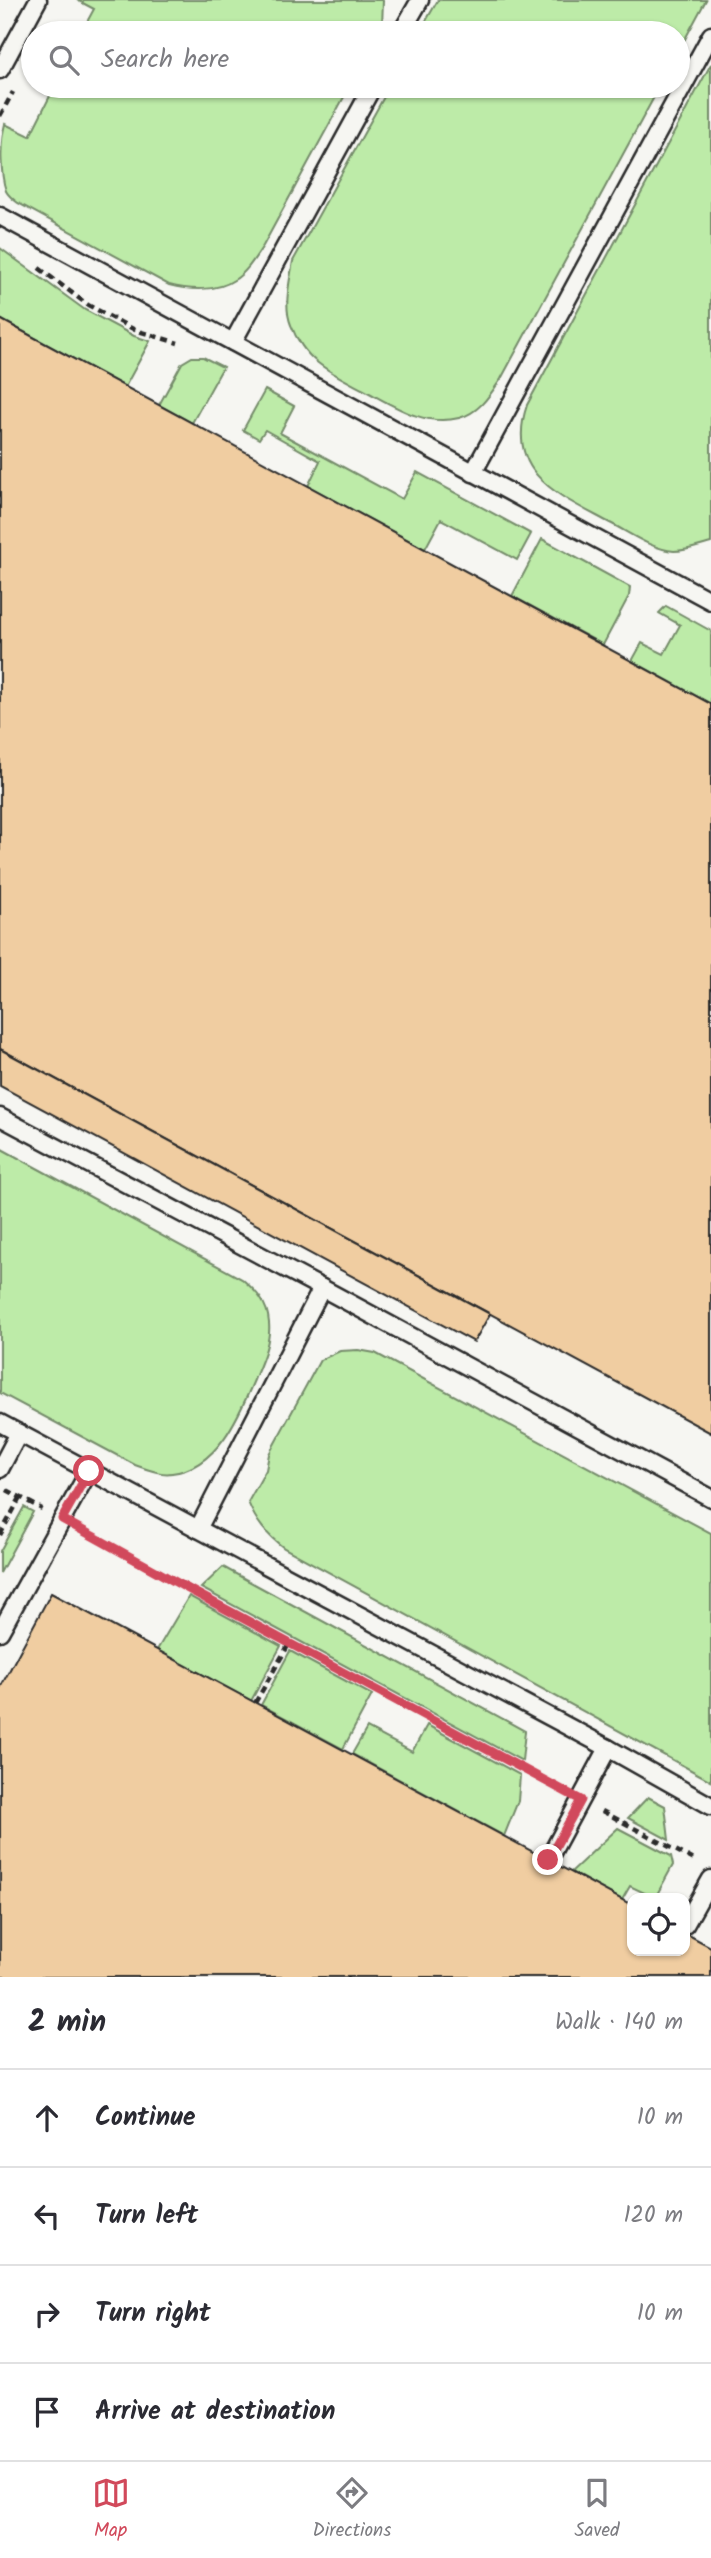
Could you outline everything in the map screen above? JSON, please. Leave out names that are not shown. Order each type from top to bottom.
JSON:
[{"type":"lane","points":[[27,21],[38,0]]},
{"type":"lane","points":[[408,21],[420,0]]},
{"type":"lane","points":[[0,70],[21,31]]},
{"type":"lane","points":[[690,73],[711,35]]},
{"type":"lane","points":[[233,342],[366,98]]},
{"type":"lane","points":[[472,473],[677,98]]},
{"type":"lane","points":[[0,216],[711,601]]},
{"type":"lane","points":[[0,1118],[711,1498]]},
{"type":"lane","points":[[198,1529],[322,1288]]},
{"type":"lane","points":[[0,1423],[608,1748],[711,1806]]},
{"type":"lane","points":[[0,1469],[19,1433]]},
{"type":"lane","points":[[0,1632],[89,1471]]},
{"type":"lane","points":[[548,1860],[608,1748]]},
{"type":"lane","points":[[690,1916],[711,1879]]},
{"type":"path","points":[[0,1486],[289,1644],[703,1864]]},
{"type":"path","points":[[0,1535],[20,1498]]},
{"type":"path","points":[[255,1703],[289,1644]]},
{"type":"green space","points":[[77,0],[383,0],[382,21],[88,21],[94,9]]},
{"type":"green space","points":[[438,0],[706,0],[690,30],[690,21],[426,21]]},
{"type":"green space","points":[[711,64],[711,543],[674,551],[641,540],[573,503],[541,480],[530,466],[523,449],[522,429],[527,405]]},
{"type":"green space","points":[[49,98],[343,98],[263,246],[242,273],[219,287],[202,289],[169,285],[18,203],[7,193],[4,184],[1,158],[5,124],[30,136]]},
{"type":"green space","points":[[383,98],[653,98],[501,379],[478,408],[466,416],[446,420],[421,417],[387,402],[318,363],[296,336],[289,318],[288,293],[293,261]]},
{"type":"green space","points":[[0,248],[85,310],[134,336],[150,341],[125,387],[0,319]]},
{"type":"green space","points":[[192,357],[203,357],[223,367],[192,423],[159,405],[182,363]]},
{"type":"green space","points":[[265,390],[294,406],[280,433],[402,499],[417,472],[531,534],[517,560],[441,519],[425,549],[308,486],[320,461],[265,430],[259,439],[243,430]]},
{"type":"green space","points":[[542,539],[630,587],[629,596],[603,645],[512,596]]},
{"type":"green space","points":[[666,606],[711,631],[711,704],[632,661],[642,643],[664,654],[680,625],[659,613]]},
{"type":"green space","points":[[0,1148],[242,1279],[260,1298],[269,1323],[267,1345],[262,1360],[233,1424],[214,1451],[202,1461],[188,1469],[172,1473],[149,1470],[0,1393]]},
{"type":"green space","points":[[340,1351],[375,1353],[711,1533],[711,1781],[284,1548],[263,1528],[248,1502],[266,1470],[269,1454],[320,1360]]},
{"type":"green space","points":[[24,1507],[33,1512],[0,1573],[0,1551]]},
{"type":"green space","points":[[223,1567],[525,1731],[522,1761],[201,1588]]},
{"type":"green space","points":[[189,1596],[281,1646],[251,1701],[157,1650]]},
{"type":"green space","points":[[290,1651],[372,1695],[343,1749],[261,1705]]},
{"type":"green space","points":[[427,1725],[520,1775],[518,1801],[504,1836],[352,1754],[367,1728],[412,1752]]},
{"type":"green space","points":[[648,1797],[665,1806],[669,1840],[628,1818]]},
{"type":"green space","points":[[618,1828],[671,1856],[673,1865],[658,1893],[645,1893],[630,1886],[622,1900],[571,1872]]},
{"type":"building","points":[[0,319],[711,704],[711,1433],[0,1049]]},
{"type":"building","points":[[0,1049],[490,1314],[474,1342],[0,1086]]},
{"type":"building","points":[[51,1593],[627,1902],[627,1956],[690,1956],[690,1936],[711,1947],[711,1977],[0,1977],[0,1688]]},
{"type":"route","points":[[89,1471],[62,1519],[581,1800],[548,1860]]}]
